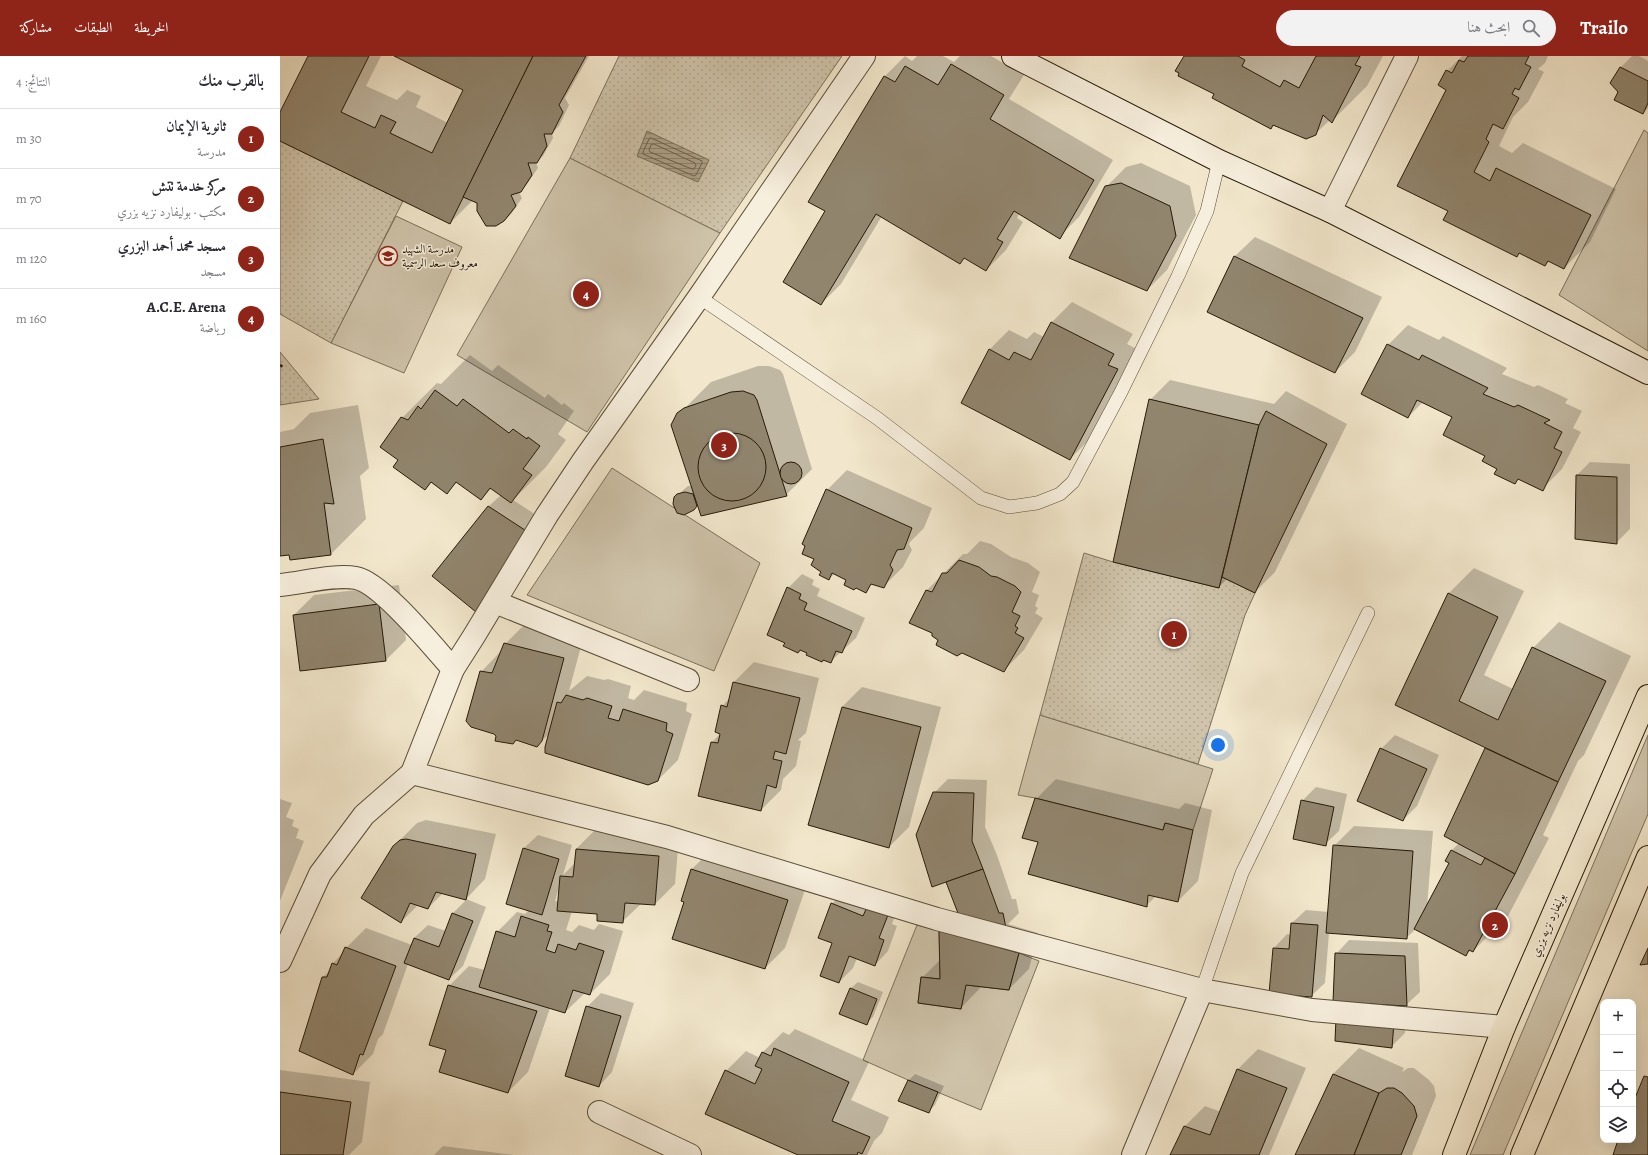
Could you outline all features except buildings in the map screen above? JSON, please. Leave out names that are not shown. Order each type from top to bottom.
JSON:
[{"type":"highway","name":"بوليفارد نزيه بزري","points":[[1454,1155],[1504,1027],[1648,696]]},
{"type":"highway","points":[[1522,1155],[1648,857]]},
{"type":"street","points":[[280,961],[320,874],[364,815],[412,773],[453,669],[547,515],[864,56]]},
{"type":"street","points":[[1013,56],[1219,161],[1330,211],[1648,372]]},
{"type":"street","points":[[1330,211],[1408,56]]},
{"type":"street","points":[[280,585],[337,577],[357,578],[365,581],[377,588],[398,609],[453,669]]},
{"type":"street","points":[[495,602],[688,680]]},
{"type":"street","points":[[412,773],[667,837],[936,919],[1202,990],[1312,1010],[1504,1027]]},
{"type":"street","points":[[1133,1155],[1202,990]]},
{"type":"street","points":[[599,1112],[690,1155]]},
{"type":"lane","points":[[699,297],[878,418],[981,498],[1009,507],[1037,503],[1060,494],[1073,482],[1118,399],[1178,276],[1207,211],[1219,161]]},
{"type":"lane","points":[[1202,990],[1242,873],[1368,614]]},
{"type":"shaded area","points":[[619,56],[842,56],[720,233],[570,158]]},
{"type":"shaded area","points":[[1644,130],[1648,133],[1648,351],[1559,295]]},
{"type":"shaded area","points":[[280,141],[403,201],[331,343],[280,314]]},
{"type":"shaded area","points":[[570,158],[720,233],[587,432],[457,355]]},
{"type":"shaded area","points":[[396,216],[462,247],[404,373],[331,343]]},
{"type":"shaded area","points":[[280,352],[319,399],[280,405]]},
{"type":"shaded area","points":[[612,468],[760,563],[714,671],[527,595]]},
{"type":"shaded area","points":[[1084,553],[1113,562],[1219,588],[1222,577],[1255,593],[1245,615],[1198,764],[1040,715]]},
{"type":"shaded area","points":[[1040,715],[1213,769],[1193,830],[1165,823],[1163,830],[1018,795]]},
{"type":"shaded area","points":[[1648,735],[1648,814],[1503,1155],[1470,1155]]},
{"type":"shaded area","points":[[917,925],[939,930],[940,979],[921,977],[918,1003],[961,1009],[966,985],[1009,990],[1019,953],[1039,961],[981,1110],[863,1060]]},
{"type":"water","points":[[647,131],[709,160],[698,182],[637,156]]},
{"type":"place","name":"مدرسة الشهيد معروف سعد الرسمية","points":[[388,256]]},
{"type":"place","name":"A.C.E. Arena","points":[[586,294]]},
{"type":"place","name":"مسجد محمد أحمد البزري","points":[[724,445]]},
{"type":"place","name":"ثانوية الإيمان","points":[[1174,634]]},
{"type":"place","name":"مركز خدمة تتش","points":[[1495,925]]}]
